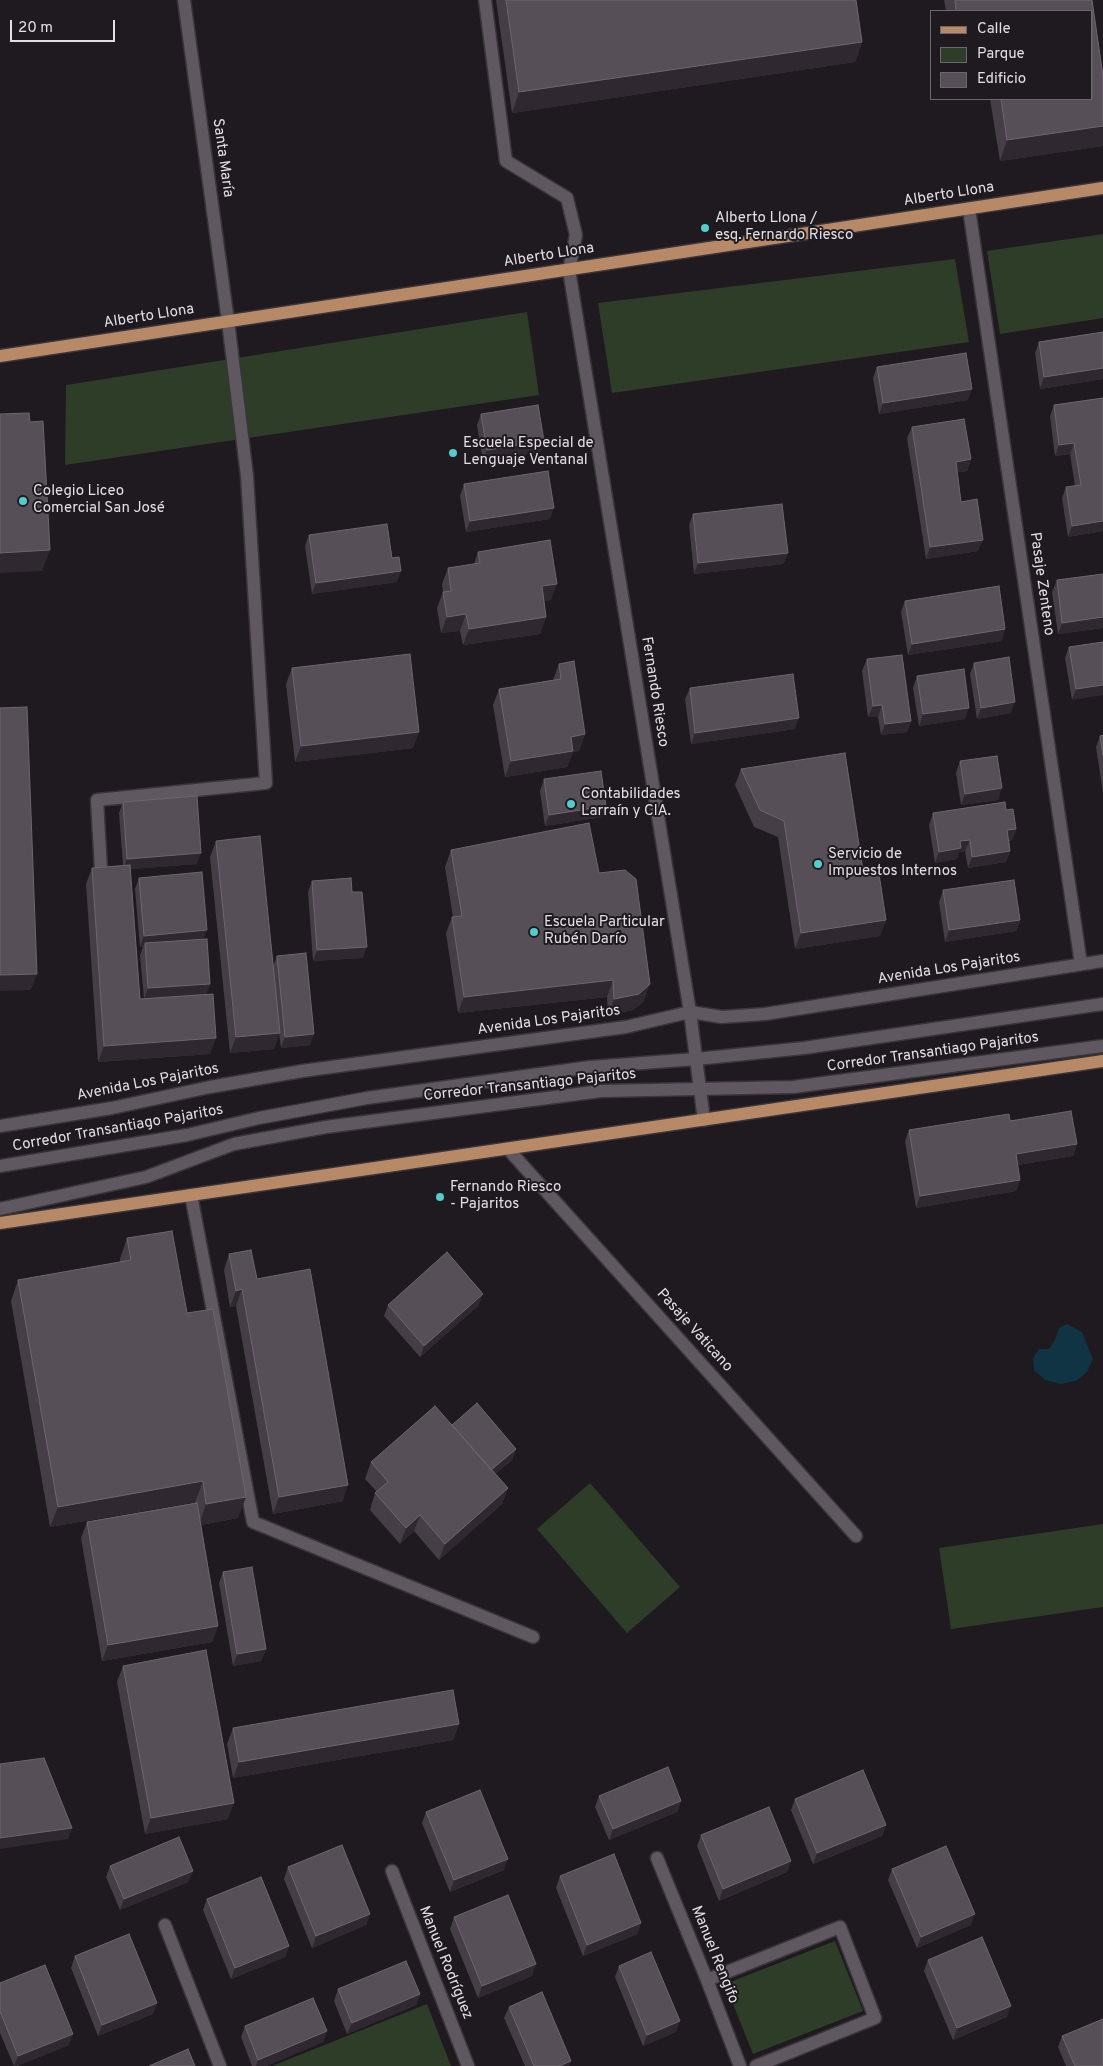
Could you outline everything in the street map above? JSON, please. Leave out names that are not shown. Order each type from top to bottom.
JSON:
[{"type":"main road","name":"Alberto Llona","points":[[0,356],[1103,188]]},
{"type":"main road","points":[[0,1223],[1103,1061]]},
{"type":"street","name":"Santa María","points":[[101,870],[97,800],[266,783],[247,476],[228,321],[184,0]]},
{"type":"street","points":[[484,0],[506,161],[567,198],[576,235],[569,270]]},
{"type":"street","name":"Pasaje Zenteno","points":[[969,209],[1081,964]]},
{"type":"street","name":"Fernando Riesco","points":[[569,270],[690,1012],[704,1120]]},
{"type":"street","name":"Avenida Los Pajaritos","points":[[0,1126],[112,1108],[210,1087],[302,1071],[626,1027],[690,1012],[722,1017],[765,1014],[1103,961]]},
{"type":"street","name":"Corredor Transantiago Pajaritos","points":[[0,1166],[169,1138],[259,1118],[367,1098],[590,1067],[814,1047],[1103,1004]]},
{"type":"street","name":"Corredor Transantiago Pajaritos","points":[[0,1209],[146,1177],[234,1144],[326,1127],[601,1091],[794,1088],[1103,1046]]},
{"type":"street","name":"Pasaje Vaticano","points":[[508,1149],[856,1536]]},
{"type":"street","points":[[191,1195],[252,1522],[533,1637]]},
{"type":"street","name":"Manuel Rengifo","points":[[656,1858],[707,1980],[740,2066]]},
{"type":"street","name":"Manuel Rodríguez","points":[[392,1871],[468,2066]]},
{"type":"street","points":[[165,1925],[220,2066]]},
{"type":"street","points":[[707,1980],[840,1927],[875,2018],[756,2066]]},
{"type":"green space","points":[[1103,234],[1103,318],[1000,334],[987,251]]},
{"type":"green space","points":[[955,259],[969,342],[612,393],[598,303]]},
{"type":"green space","points":[[527,312],[539,395],[65,465],[66,385]]},
{"type":"green space","points":[[590,1483],[680,1587],[627,1633],[537,1529]]},
{"type":"green space","points":[[1103,1524],[1103,1607],[951,1629],[939,1548]]},
{"type":"green space","points":[[835,1941],[863,2011],[753,2054],[725,1984]]},
{"type":"green space","points":[[427,2004],[451,2066],[272,2066]]},
{"type":"water","points":[[1067,1324],[1082,1332],[1093,1359],[1087,1372],[1076,1381],[1061,1384],[1045,1380],[1034,1370],[1033,1358],[1039,1349],[1049,1349],[1055,1340],[1059,1328]]},
{"type":"building","points":[[506,0],[856,0],[862,42],[519,92]]},
{"type":"building","points":[[955,0],[1092,0],[1103,76],[1103,126],[1007,140],[1001,100],[1093,100],[1093,10],[956,10]]},
{"type":"building","points":[[1103,332],[1103,368],[1044,377],[1039,342]]},
{"type":"building","points":[[966,353],[972,389],[883,403],[877,367]]},
{"type":"building","points":[[1103,398],[1103,521],[1072,526],[1066,487],[1081,485],[1074,443],[1059,445],[1054,405]]},
{"type":"building","points":[[538,405],[544,441],[487,450],[481,414]]},
{"type":"building","name":"Colegio Liceo Comercial San José","points":[[29,413],[30,422],[43,421],[50,550],[0,553],[0,414]]},
{"type":"building","points":[[964,419],[971,459],[956,462],[961,502],[977,499],[983,540],[930,547],[912,427]]},
{"type":"building","points":[[548,471],[554,508],[470,521],[464,484]]},
{"type":"building","points":[[782,504],[788,553],[698,563],[693,514]]},
{"type":"building","points":[[387,524],[392,558],[399,557],[401,571],[316,583],[309,535]]},
{"type":"building","points":[[550,540],[557,584],[542,586],[546,617],[469,629],[466,614],[447,617],[443,592],[451,591],[448,568],[480,563],[478,552]]},
{"type":"building","points":[[1103,574],[1103,617],[1062,623],[1057,580]]},
{"type":"building","points":[[999,586],[1005,629],[912,644],[905,601]]},
{"type":"building","points":[[1103,642],[1103,685],[1076,689],[1069,647]]},
{"type":"building","points":[[410,654],[419,732],[301,746],[292,668]]},
{"type":"building","points":[[902,655],[911,721],[885,724],[882,705],[873,706],[867,659]]},
{"type":"building","points":[[1009,657],[1015,702],[981,708],[974,663]]},
{"type":"building","points":[[574,661],[585,734],[571,737],[573,751],[511,761],[499,689],[561,679],[559,664]]},
{"type":"building","points":[[964,669],[969,708],[923,714],[917,676]]},
{"type":"building","points":[[793,674],[799,718],[695,733],[690,688]]},
{"type":"building","points":[[27,707],[37,974],[0,975],[0,708]]},
{"type":"building","points":[[1103,735],[1103,755],[1100,736]]},
{"type":"building","name":"Servicio de Impuestos Internos","points":[[845,753],[864,877],[879,874],[886,920],[801,933],[784,821],[760,810],[741,769]]},
{"type":"building","points":[[997,756],[1002,788],[965,794],[960,761]]},
{"type":"building","name":"Contabilidades Larraín y CIA.","points":[[601,771],[606,806],[549,815],[544,779]]},
{"type":"building","points":[[197,796],[201,853],[127,859],[123,802]]},
{"type":"building","points":[[1005,802],[1006,810],[1013,809],[1016,829],[1007,830],[1010,851],[972,857],[970,840],[960,841],[961,848],[939,852],[933,813]]},
{"type":"building","name":"Escuela Particular Rubén Darío","points":[[589,823],[599,873],[625,870],[636,879],[650,984],[639,994],[614,999],[613,980],[464,997],[452,917],[462,916],[451,850]]},
{"type":"building","points":[[260,836],[280,1033],[236,1037],[216,841]]},
{"type":"building","points":[[130,865],[140,999],[213,994],[216,1038],[104,1046],[92,868]]},
{"type":"building","points":[[202,872],[207,930],[144,936],[139,878]]},
{"type":"building","points":[[351,878],[352,892],[362,892],[367,947],[317,950],[312,881]]},
{"type":"building","points":[[1014,880],[1020,920],[949,930],[943,890]]},
{"type":"building","points":[[207,939],[210,984],[148,988],[145,943]]},
{"type":"building","points":[[306,953],[314,1034],[285,1037],[277,956]]},
{"type":"building","points":[[1071,1111],[1077,1144],[1016,1154],[1020,1180],[920,1196],[909,1130],[1009,1114],[1010,1121]]},
{"type":"building","points":[[172,1231],[187,1313],[213,1309],[246,1497],[206,1504],[203,1481],[58,1507],[18,1280],[131,1260],[127,1238]]},
{"type":"building","points":[[251,1250],[257,1279],[310,1269],[348,1485],[279,1497],[242,1289],[236,1291],[229,1254]]},
{"type":"building","points":[[447,1252],[483,1294],[424,1346],[388,1305]]},
{"type":"building","points":[[477,1403],[516,1449],[491,1470],[452,1425]]},
{"type":"building","points":[[435,1406],[508,1488],[445,1544],[420,1515],[406,1528],[375,1493],[388,1482],[371,1462]]},
{"type":"building","points":[[197,1503],[218,1626],[108,1645],[87,1522]]},
{"type":"building","points":[[252,1567],[266,1649],[237,1654],[223,1572]]},
{"type":"building","points":[[206,1650],[234,1803],[151,1818],[123,1666]]},
{"type":"building","points":[[453,1690],[459,1724],[239,1762],[233,1728]]},
{"type":"building","points":[[44,1758],[72,1828],[0,1838],[0,1764]]},
{"type":"building","points":[[668,1767],[681,1801],[613,1829],[599,1796]]},
{"type":"building","points":[[863,1770],[886,1825],[817,1853],[795,1799]]},
{"type":"building","points":[[480,1790],[508,1859],[454,1880],[426,1812]]},
{"type":"building","points":[[769,1807],[791,1861],[723,1889],[701,1835]]},
{"type":"building","points":[[179,1837],[193,1871],[124,1899],[110,1866]]},
{"type":"building","points":[[342,1845],[370,1914],[316,1936],[288,1867]]},
{"type":"building","points":[[946,1846],[975,1914],[921,1937],[892,1869]]},
{"type":"building","points":[[614,1854],[641,1923],[587,1945],[560,1876]]},
{"type":"building","points":[[261,1877],[289,1946],[235,1968],[207,1899]]},
{"type":"building","points":[[508,1895],[536,1964],[482,1986],[454,1917]]},
{"type":"building","points":[[129,1934],[157,2003],[102,2025],[75,1956]]},
{"type":"building","points":[[982,1937],[1011,2006],[957,2028],[928,1960]]},
{"type":"building","points":[[651,1952],[680,2021],[647,2035],[619,1966]]},
{"type":"building","points":[[406,1961],[420,1994],[352,2023],[338,1989]]},
{"type":"building","points":[[45,1965],[73,2034],[18,2056],[0,2011],[0,1983]]},
{"type":"building","points":[[542,1992],[571,2061],[559,2066],[534,2066],[509,2007]]},
{"type":"building","points":[[313,1998],[327,2031],[258,2060],[245,2026]]},
{"type":"building","points":[[1103,2019],[1103,2066],[1075,2066],[1062,2036]]},
{"type":"building","points":[[188,2049],[195,2066],[149,2066]]},
{"type":"place","name":"Alberto Llona / esq. Fernardo Riesco","points":[[705,228]]},
{"type":"place","name":"Escuela Especial de Lenguaje Ventanal","points":[[453,453]]},
{"type":"place","name":"Colegio Liceo Comercial San José","points":[[23,501]]},
{"type":"place","name":"Contabilidades Larraín y CIA.","points":[[571,804]]},
{"type":"place","name":"Servicio de Impuestos Internos","points":[[818,864]]},
{"type":"place","name":"Escuela Particular Rubén Darío","points":[[534,932]]},
{"type":"place","name":"Fernando Riesco - Pajaritos","points":[[440,1197]]}]
